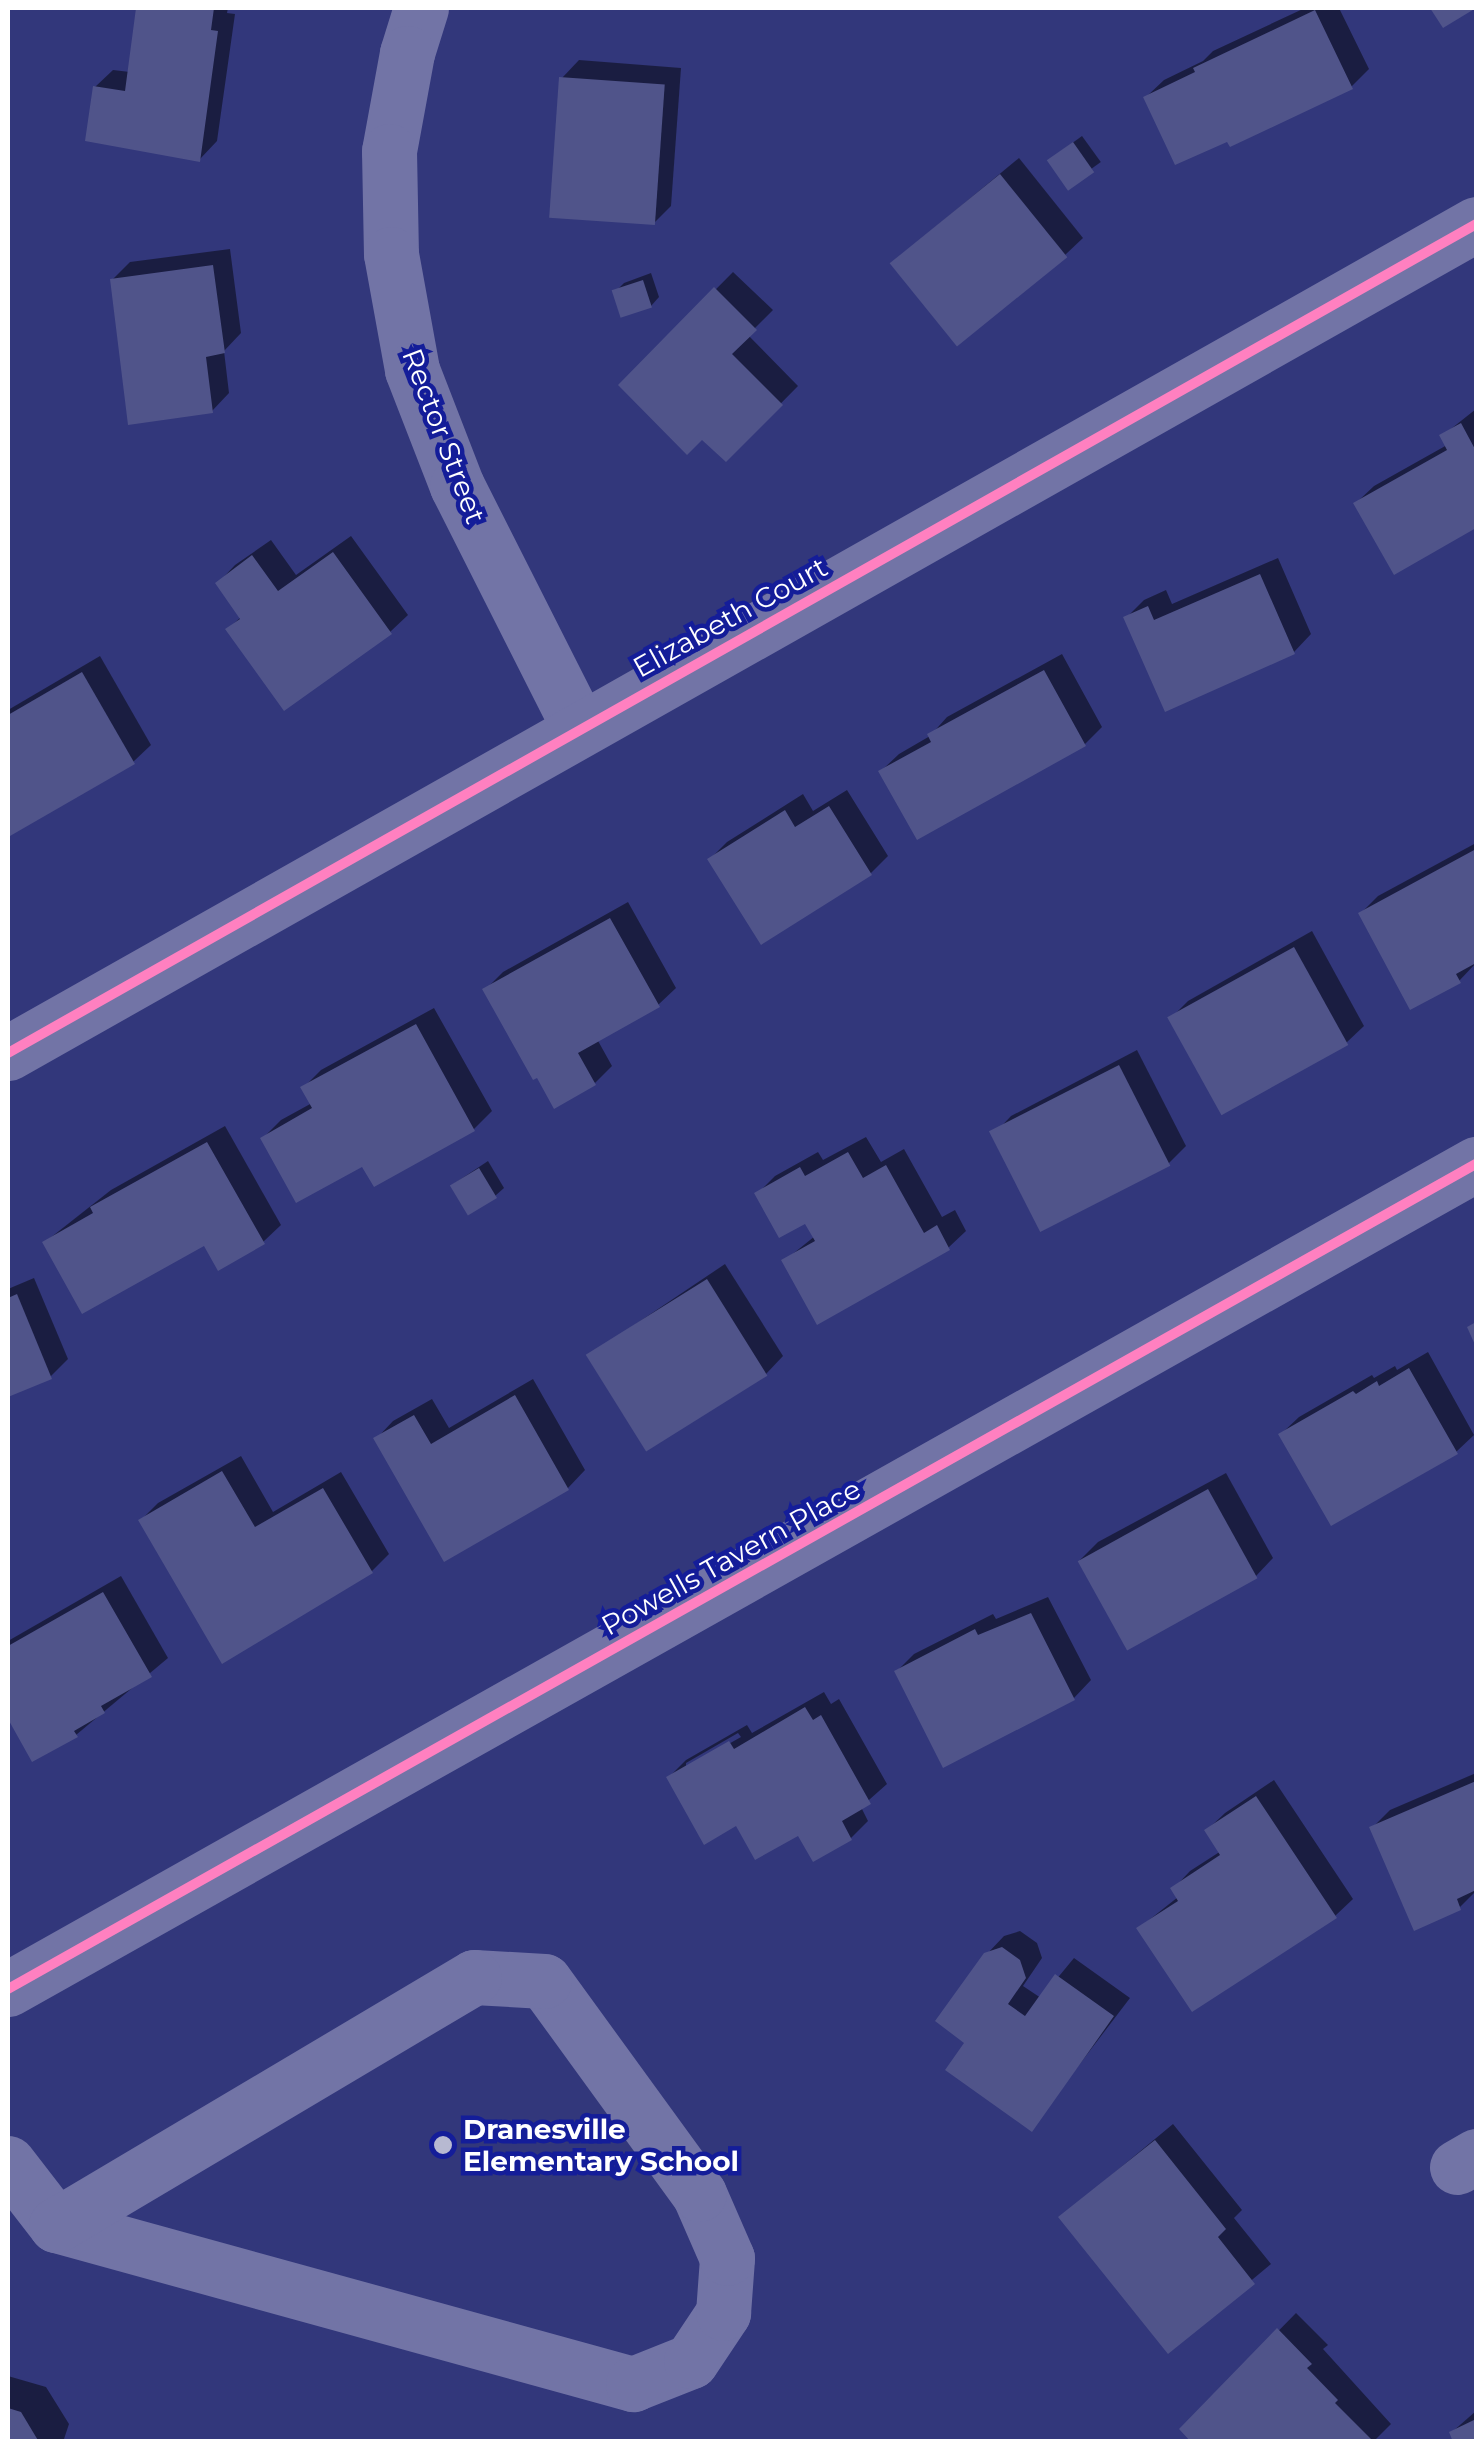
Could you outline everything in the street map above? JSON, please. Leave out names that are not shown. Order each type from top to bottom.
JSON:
[{"type":"street","name":"Rector Street","points":[[422,8],[407,54],[389,150],[391,254],[412,370],[458,486],[579,727]]},
{"type":"street","name":"Elizabeth Court","points":[[8,1053],[579,727],[1476,224]]},
{"type":"street","name":"Powells Tavern Place","points":[[8,1989],[1476,1164]]},
{"type":"street","points":[[8,2164],[56,2225],[633,2384],[691,2361],[723,2313],[727,2258],[700,2194],[544,1981],[474,1977],[56,2225]]},
{"type":"building","points":[[136,8],[214,8],[211,30],[218,31],[200,162],[85,141],[93,86],[125,91]]},
{"type":"building","points":[[1430,8],[1476,8],[1443,28]]},
{"type":"building","points":[[1315,10],[1353,89],[1230,147],[1227,142],[1175,165],[1143,97],[1195,72],[1193,68]]},
{"type":"building","points":[[559,77],[665,84],[655,225],[549,218]]},
{"type":"building","points":[[1073,142],[1094,172],[1068,191],[1047,160]]},
{"type":"building","points":[[1000,174],[1067,257],[957,347],[890,263]]},
{"type":"building","points":[[213,265],[225,353],[206,357],[213,413],[128,425],[110,279]]},
{"type":"building","points":[[643,280],[652,308],[621,318],[612,290]]},
{"type":"building","points":[[714,287],[757,330],[732,354],[783,405],[726,462],[702,440],[687,455],[618,385]]},
{"type":"building","points":[[1461,423],[1476,451],[1476,528],[1394,575],[1353,503],[1447,450],[1439,435]]},
{"type":"building","points":[[333,552],[392,634],[284,711],[225,629],[240,619],[215,583],[252,555],[278,591]]},
{"type":"building","points":[[1260,574],[1295,654],[1165,712],[1123,617],[1148,606],[1154,620]]},
{"type":"building","points":[[1044,670],[1086,746],[917,840],[878,771],[931,742],[927,734]]},
{"type":"building","points":[[82,672],[135,764],[10,836],[8,715]]},
{"type":"building","points":[[829,806],[872,875],[761,945],[707,859],[785,810],[795,827]]},
{"type":"building","points":[[1476,849],[1476,963],[1456,974],[1461,983],[1410,1010],[1358,913]]},
{"type":"building","points":[[610,918],[660,1007],[578,1053],[596,1085],[554,1109],[537,1078],[533,1080],[482,989]]},
{"type":"building","points":[[1294,947],[1348,1045],[1221,1115],[1167,1017]]},
{"type":"building","points":[[416,1024],[475,1131],[374,1187],[362,1167],[296,1203],[260,1138],[312,1108],[300,1087]]},
{"type":"building","points":[[1119,1065],[1170,1166],[1040,1232],[989,1131]]},
{"type":"building","points":[[207,1142],[265,1244],[218,1271],[204,1246],[82,1314],[42,1242],[93,1213],[90,1207]]},
{"type":"building","points":[[848,1152],[863,1178],[886,1165],[924,1233],[937,1225],[950,1250],[817,1325],[781,1260],[815,1241],[805,1224],[779,1238],[754,1193],[800,1167],[805,1176]]},
{"type":"building","points":[[479,1168],[497,1198],[468,1216],[450,1186]]},
{"type":"building","points":[[707,1279],[767,1376],[646,1451],[586,1355]]},
{"type":"building","points":[[17,1294],[52,1379],[8,1397],[8,1298]]},
{"type":"building","points":[[1476,1322],[1476,1347],[1467,1327]]},
{"type":"building","points":[[1409,1368],[1458,1454],[1331,1526],[1278,1434],[1353,1391],[1356,1394],[1377,1381],[1379,1386]]},
{"type":"building","points":[[515,1395],[569,1490],[444,1562],[373,1438],[414,1415],[431,1444]]},
{"type":"building","points":[[222,1471],[255,1527],[323,1488],[373,1573],[222,1664],[138,1520]]},
{"type":"building","points":[[1208,1489],[1257,1578],[1127,1650],[1078,1561]]},
{"type":"building","points":[[103,1592],[152,1677],[101,1706],[105,1713],[74,1731],[78,1737],[32,1762],[8,1719],[8,1646]]},
{"type":"building","points":[[1031,1613],[1075,1700],[943,1768],[894,1671],[975,1629],[978,1635]]},
{"type":"building","points":[[805,1707],[813,1720],[821,1715],[871,1804],[842,1821],[852,1840],[813,1862],[798,1836],[755,1860],[736,1826],[704,1845],[666,1777],[729,1741],[734,1749]]},
{"type":"building","points":[[1476,1781],[1476,1890],[1457,1899],[1461,1910],[1414,1931],[1369,1827]]},
{"type":"building","points":[[1256,1796],[1337,1918],[1192,2012],[1136,1928],[1178,1901],[1170,1888],[1220,1855],[1204,1830]]},
{"type":"building","points":[[1002,1947],[1020,1960],[1026,1978],[1008,2004],[1025,2016],[1055,1974],[1114,2016],[1032,2132],[945,2070],[964,2043],[935,2021],[984,1953]]},
{"type":"building","points":[[1155,2140],[1226,2229],[1218,2237],[1255,2284],[1168,2354],[1058,2217]]},
{"type":"building","points":[[1277,2328],[1312,2364],[1307,2368],[1338,2400],[1335,2403],[1374,2442],[1191,2442],[1179,2429]]},
{"type":"building","points":[[8,2408],[21,2412],[39,2442],[8,2442]]},
{"type":"building","points":[[1476,2419],[1476,2442],[1453,2442],[1449,2432]]},
{"type":"cycle path","points":[[8,1053],[1476,224]]},
{"type":"cycle path","points":[[8,1989],[1476,1164]]},
{"type":"place","name":"Dranesville Elementary School","points":[[443,2145]]}]
